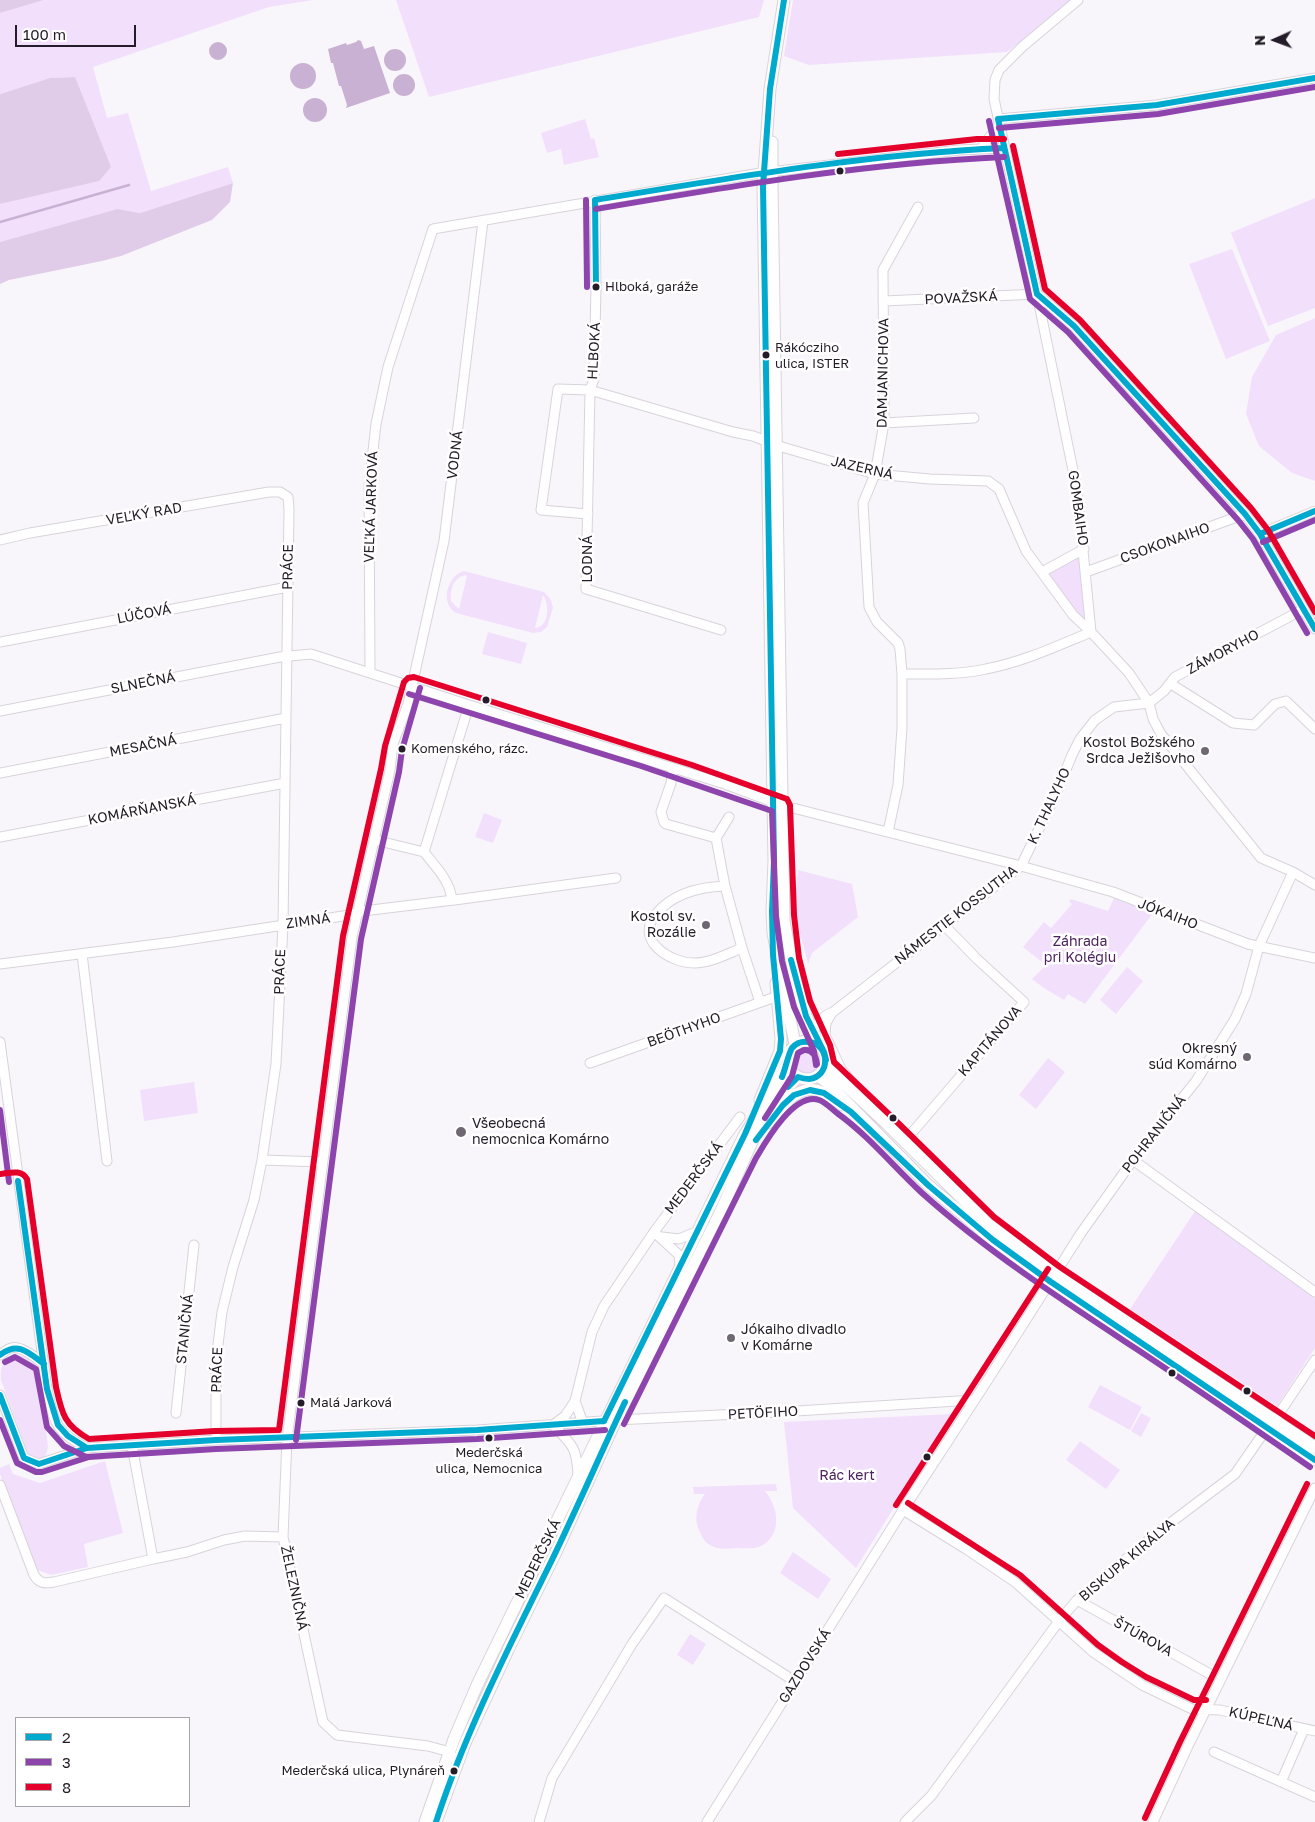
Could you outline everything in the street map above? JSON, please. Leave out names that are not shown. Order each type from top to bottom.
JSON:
[{"type":"main road","points":[[784,0],[770,89],[767,172],[777,804],[786,930],[795,979],[806,1016],[825,1054],[825,1066],[818,1076],[808,1079],[798,1077],[791,1071],[788,1062],[790,1051],[795,1044],[808,1041],[820,1046]]},
{"type":"main road","points":[[745,1134],[780,1051],[781,1039],[773,954],[772,911],[777,804]]},
{"type":"main road","points":[[773,934],[795,1044]]},
{"type":"main road","name":"MEDERČSKÁ","points":[[436,1822],[455,1767],[491,1685],[556,1552],[610,1420],[680,1266],[745,1134],[781,1078],[788,1062]]},
{"type":"main road","points":[[825,1066],[887,1124],[988,1224],[1053,1278]]},
{"type":"main road","points":[[818,1076],[928,1185],[993,1240],[1271,1424],[1315,1460]]},
{"type":"main road","name":"MEDERČSKÁ","points":[[425,1822],[450,1752],[486,1667],[578,1476],[610,1420],[748,1154],[755,1135],[772,1107],[798,1077]]},
{"type":"main road","points":[[748,1154],[763,1130],[783,1105],[794,1095],[802,1091],[824,1092],[874,1132]]},
{"type":"main road","points":[[1271,1424],[1315,1447]]},
{"type":"street","name":"GOMBAIHO","points":[[1078,0],[1022,47],[999,70],[994,90],[998,122],[1037,294],[1077,490],[1091,632]]},
{"type":"street","points":[[982,147],[998,122],[1157,105],[1315,78]]},
{"type":"street","points":[[484,221],[595,200],[767,172],[982,147],[1004,148]]},
{"type":"street","name":"HLBOKÁ","points":[[588,514],[541,510],[558,389],[590,390],[594,379],[595,200]]},
{"type":"street","name":"DAMJANICHOVA","points":[[888,832],[898,785],[902,728],[902,674],[898,643],[877,622],[869,607],[863,503],[875,474],[884,423],[883,270],[918,207]]},
{"type":"street","name":"VEĽKÁ JARKOVÁ","points":[[370,673],[369,486],[376,424],[388,367],[433,229],[484,221]]},
{"type":"street","name":"VODNÁ","points":[[412,686],[444,541],[484,221]]},
{"type":"street","points":[[1037,294],[1081,333],[1245,514],[1260,534],[1315,629]]},
{"type":"street","name":"POVAŽSKÁ","points":[[884,301],[1037,294]]},
{"type":"street","name":"JAZERNÁ","points":[[590,390],[875,474],[992,483],[999,489],[1026,550],[1073,615],[1091,632]]},
{"type":"street","name":"LODNÁ","points":[[590,390],[586,589],[721,630]]},
{"type":"street","points":[[884,423],[974,418]]},
{"type":"street","name":"VEĽKÝ RAD","points":[[0,540],[30,533],[269,492],[280,492],[288,497]]},
{"type":"street","name":"PRÁCE","points":[[216,1440],[216,1361],[222,1312],[233,1267],[254,1200],[262,1160],[276,1064],[283,925],[290,509],[288,497]]},
{"type":"street","points":[[1260,534],[1315,511]]},
{"type":"street","name":"CSOKONAIHO","points":[[1086,572],[1245,514]]},
{"type":"street","points":[[1042,572],[1084,549]]},
{"type":"street","name":"LÚČOVÁ","points":[[0,642],[288,587]]},
{"type":"street","name":"ZÁMORYHO","points":[[1149,703],[1175,677],[1304,609]]},
{"type":"street","points":[[902,674],[954,674],[988,669],[1041,653],[1091,632],[1129,673],[1149,703],[1153,719],[1161,734],[1261,858],[1293,872],[1315,885]]},
{"type":"street","name":"SLNEČNÁ","points":[[0,711],[287,656],[311,654],[469,705]]},
{"type":"street","points":[[1170,684],[1233,723],[1254,725],[1275,704],[1286,701],[1315,729]]},
{"type":"street","points":[[283,1537],[287,1438],[352,937],[390,770],[393,744],[408,704],[412,686]]},
{"type":"street","name":"K. THALYHO","points":[[1021,866],[1080,739],[1094,720],[1114,707],[1149,703]]},
{"type":"street","points":[[424,852],[469,705]]},
{"type":"street","name":"NÁMESTIE KOSSUTHA","points":[[469,705],[733,787],[777,804],[1021,866]]},
{"type":"street","name":"MESAČNÁ","points":[[0,773],[286,718]]},
{"type":"street","points":[[673,768],[671,783],[661,812],[664,822],[716,838]]},
{"type":"street","name":"KOMÁRŇANSKÁ","points":[[0,837],[285,783]]},
{"type":"street","points":[[729,817],[716,838],[725,886],[742,948],[760,1002]]},
{"type":"street","points":[[374,840],[424,852],[444,878],[451,892],[452,900]]},
{"type":"street","name":"NÁMESTIE KOSSUTHA","points":[[814,1031],[820,1019],[833,1012],[1021,866]]},
{"type":"street","name":"JÓKAIHO","points":[[1021,866],[1113,892],[1183,920],[1259,946],[1315,958]]},
{"type":"street","name":"POHRANIČNÁ","points":[[974,1400],[988,1381],[1080,1233],[1133,1160],[1196,1081],[1235,1019],[1246,994],[1259,946],[1293,872]]},
{"type":"street","name":"ZIMNÁ","points":[[0,964],[283,925],[344,916],[358,912],[616,878]]},
{"type":"street","points":[[725,886],[691,890],[670,901],[653,918],[650,924],[651,934],[657,948],[670,958],[678,961],[702,962],[742,948]]},
{"type":"street","name":"KAPITÁNOVA","points":[[904,1142],[1024,1002],[977,959],[944,925]]},
{"type":"street","points":[[82,954],[107,1162]]},
{"type":"street","name":"BEÖTHYHO","points":[[590,1064],[778,996]]},
{"type":"street","points":[[833,1012],[824,1030],[838,1064],[887,1124]]},
{"type":"street","points":[[0,1042],[44,1364],[54,1422],[70,1439],[87,1448]]},
{"type":"street","name":"MEDERČSKÁ","points":[[553,1425],[565,1416],[574,1401],[592,1332],[604,1306],[658,1235],[740,1117]]},
{"type":"street","points":[[262,1160],[322,1162]]},
{"type":"street","points":[[1133,1160],[1315,1292]]},
{"type":"street","points":[[658,1235],[679,1239],[696,1232]]},
{"type":"street","points":[[658,1235],[679,1256],[680,1266]]},
{"type":"street","name":"STANIČNÁ","points":[[176,1412],[194,1246]]},
{"type":"street","points":[[0,1355],[10,1348],[18,1348],[44,1364]]},
{"type":"street","name":"BISKUPA KIRÁLYA","points":[[905,1822],[931,1796],[1059,1621],[1077,1600],[1157,1533],[1235,1474],[1315,1360]]},
{"type":"street","name":"PETÖFIHO","points":[[0,1395],[24,1458],[39,1464],[53,1461],[87,1448],[216,1440],[477,1430],[610,1420],[772,1413],[974,1400]]},
{"type":"street","name":"GAZDOVSKÁ","points":[[707,1822],[974,1400]]},
{"type":"street","points":[[574,1401],[583,1423]]},
{"type":"street","points":[[553,1425],[572,1444],[577,1460],[578,1476]]},
{"type":"street","points":[[132,1446],[153,1559]]},
{"type":"street","name":"ŽELEZNIČNÁ","points":[[0,1485],[34,1575],[38,1581],[48,1584],[187,1552],[224,1540],[283,1537],[323,1722],[337,1735],[428,1746],[450,1752]]},
{"type":"street","points":[[1152,1822],[1315,1488]]},
{"type":"street","name":"KÚPEĽNÁ","points":[[903,1510],[1015,1582],[1093,1652],[1142,1685],[1192,1709],[1220,1710],[1315,1731]]},
{"type":"street","points":[[539,1822],[552,1778],[632,1644],[664,1598],[796,1682]]},
{"type":"street","name":"ŠTÚROVA","points":[[1077,1600],[1210,1674]]},
{"type":"street","points":[[1281,1782],[1304,1729]]},
{"type":"street","points":[[450,1752],[455,1767]]},
{"type":"street","points":[[1214,1752],[1315,1797]]},
{"type":"green space","points":[[44,0],[313,0],[269,7],[93,67],[107,118],[128,113],[151,191],[228,167],[233,183],[140,213],[117,209],[0,242],[0,204],[19,199],[75,77],[50,78],[0,94],[0,13]]},
{"type":"green space","points":[[396,0],[764,0],[759,17],[429,97]]},
{"type":"green space","points":[[793,0],[1072,0],[1007,52],[809,65],[784,56]]},
{"type":"green space","points":[[585,119],[591,139],[594,138],[599,157],[564,165],[561,149],[547,153],[541,133]]},
{"type":"green space","points":[[1315,198],[1315,308],[1268,326],[1230,233]]},
{"type":"green space","points":[[1232,249],[1270,341],[1226,359],[1189,264]]},
{"type":"green space","points":[[1315,318],[1315,481],[1292,473],[1259,446],[1246,414],[1252,377],[1276,335]]},
{"type":"green space","points":[[1081,555],[1088,626],[1047,574]]},
{"type":"green space","points":[[464,571],[544,592],[551,600],[553,608],[547,627],[541,632],[533,633],[456,613],[448,603],[447,596],[450,583],[458,574]],"holes":[[[465,575],[467,576],[459,609],[451,601],[451,593],[455,582]],[[543,595],[547,604],[546,620],[540,627],[535,628]]]},
{"type":"green space","points":[[488,632],[527,643],[521,664],[482,654]]},
{"type":"green space","points":[[484,813],[502,820],[493,843],[475,837]]},
{"type":"green space","points":[[798,870],[852,884],[858,917],[812,953],[808,964],[794,909]]},
{"type":"green space","name":"Záhrada pri Kolégiu","points":[[1114,898],[1153,913],[1085,1004],[1068,994],[1064,1000],[1032,979],[1046,965],[1023,947],[1044,922],[1051,928],[1072,904],[1069,902],[1071,899],[1108,911]]},
{"type":"green space","points":[[1127,967],[1143,981],[1116,1014],[1100,1000]]},
{"type":"green space","points":[[807,1044],[813,1045],[818,1049],[822,1054],[822,1066],[818,1071],[813,1075],[807,1076],[801,1075],[796,1071],[792,1066],[791,1060],[792,1054],[796,1049],[801,1045]]},
{"type":"green space","points":[[1048,1058],[1065,1072],[1036,1109],[1019,1095]]},
{"type":"green space","points":[[194,1082],[198,1113],[144,1121],[140,1090]]},
{"type":"green space","points":[[1195,1211],[1315,1298],[1315,1348],[1277,1406],[1130,1309]]},
{"type":"green space","points":[[16,1355],[29,1358],[38,1368],[48,1447],[43,1459],[35,1459],[29,1456],[1,1380],[3,1364]]},
{"type":"green space","points":[[1100,1385],[1142,1407],[1130,1430],[1088,1407]]},
{"type":"green space","points":[[1141,1413],[1151,1418],[1141,1437],[1131,1431]]},
{"type":"green space","name":"Rác kert","points":[[953,1414],[856,1568],[793,1508],[784,1422]]},
{"type":"green space","points":[[1080,1441],[1120,1470],[1106,1489],[1066,1460]]},
{"type":"green space","points":[[105,1461],[123,1533],[84,1544],[88,1567],[51,1575],[35,1569],[0,1474],[0,1468],[9,1464],[13,1474],[40,1483]]},
{"type":"green space","points":[[776,1484],[777,1491],[765,1491],[776,1513],[775,1529],[767,1542],[757,1548],[724,1549],[714,1547],[704,1540],[697,1525],[696,1516],[698,1506],[705,1494],[694,1494],[693,1487]]},
{"type":"green space","points":[[793,1552],[831,1579],[818,1599],[780,1573]]},
{"type":"green space","points":[[690,1634],[706,1644],[693,1665],[677,1655]]},
{"type":"shaded area","points":[[0,0],[44,0],[0,13]]},
{"type":"shaded area","points":[[358,40],[361,41],[364,49],[374,46],[390,93],[346,108],[347,105],[341,86],[339,86],[333,63],[331,63],[328,49],[346,43],[347,45]]},
{"type":"shaded area","points":[[214,42],[222,42],[227,47],[225,58],[214,60],[209,55],[209,47]]},
{"type":"shaded area","points":[[391,49],[399,49],[406,56],[406,64],[399,71],[391,71],[384,64],[384,56]]},
{"type":"shaded area","points":[[303,63],[312,67],[316,76],[312,85],[303,89],[294,85],[290,76],[294,67]]},
{"type":"shaded area","points":[[400,74],[408,74],[415,81],[415,89],[408,96],[400,96],[393,89],[393,81]]},
{"type":"shaded area","points":[[75,77],[111,167],[99,181],[0,204],[0,94],[50,78]]},
{"type":"shaded area","points":[[310,98],[320,98],[327,105],[327,115],[320,122],[310,122],[303,115],[303,105]]},
{"type":"shaded area","points":[[233,183],[230,202],[212,220],[121,256],[9,280],[0,284],[0,242],[117,209],[140,213]]},
{"type":"waterway","points":[[0,222],[129,185]]},
{"type":"transit line","name":"2","points":[[604,1421],[745,1134],[780,1051],[781,1039],[773,955],[772,911],[774,861],[763,186],[770,89],[784,0]]},
{"type":"transit line","name":"2","points":[[998,119],[1157,105],[1315,78]]},
{"type":"transit line","name":"3","points":[[999,128],[1158,114],[1315,87]]},
{"type":"transit line","name":"2","points":[[998,119],[1037,294],[1074,326],[1245,514],[1260,534],[1315,629]]},
{"type":"transit line","name":"3","points":[[989,121],[1030,299],[1068,332],[1238,520],[1253,539],[1307,633]]},
{"type":"transit line","name":"8","points":[[838,154],[977,139],[1004,139]]},
{"type":"transit line","name":"8","points":[[1013,146],[1045,289],[1080,320],[1251,508],[1268,530],[1315,612]]},
{"type":"transit line","name":"2","points":[[595,200],[748,175],[850,161],[1004,148]]},
{"type":"transit line","name":"3","points":[[596,209],[749,184],[851,170],[902,164],[1004,157]]},
{"type":"transit line","name":"3","points":[[586,200],[587,287]]},
{"type":"transit line","name":"2","points":[[595,200],[596,287]]},
{"type":"transit line","name":"2","points":[[1260,534],[1315,511]]},
{"type":"transit line","name":"3","points":[[1263,542],[1315,520]]},
{"type":"transit line","name":"8","points":[[0,1174],[18,1173],[27,1179],[56,1387],[62,1412],[74,1429],[89,1439],[215,1431],[279,1430],[343,936],[385,746],[404,682],[408,678],[414,677],[692,765],[787,799],[790,805],[794,915],[799,958],[810,1001],[830,1045],[834,1062],[994,1217],[1060,1267],[1315,1436]]},
{"type":"transit line","name":"3","points":[[296,1440],[361,939],[399,772],[402,750],[420,688]]},
{"type":"transit line","name":"3","points":[[409,694],[641,766],[772,811],[776,916],[782,961],[794,1007],[814,1051],[816,1065]]},
{"type":"transit line","name":"2","points":[[791,960],[806,1016],[826,1060]]},
{"type":"transit line","name":"2","points":[[782,1077],[791,1050],[796,1044],[809,1042],[821,1048],[825,1060],[821,1073],[809,1079],[798,1077],[788,1087]]},
{"type":"transit line","name":"3","points":[[765,1118],[792,1076],[798,1053],[804,1050],[812,1052],[817,1064]]},
{"type":"transit line","name":"2","points":[[756,1140],[783,1105],[794,1095],[810,1090],[824,1093],[851,1112],[928,1185],[993,1240],[1051,1282],[1315,1460]]},
{"type":"transit line","name":"3","points":[[624,1424],[756,1158],[774,1130],[791,1110],[800,1103],[810,1099],[824,1102],[860,1131],[922,1193],[999,1255],[1310,1467]]},
{"type":"transit line","name":"3","points":[[0,1110],[9,1182]]},
{"type":"transit line","name":"2","points":[[18,1181],[47,1389],[58,1425],[68,1436],[87,1448],[216,1440],[477,1430],[604,1421]]},
{"type":"transit line","name":"8","points":[[896,1505],[1048,1269]]},
{"type":"transit line","name":"2","points":[[0,1355],[12,1349],[23,1350],[44,1364]]},
{"type":"transit line","name":"3","points":[[5,1362],[15,1357],[36,1369],[47,1427],[64,1446],[86,1457],[216,1449],[477,1439],[605,1430]]},
{"type":"transit line","name":"2","points":[[0,1395],[24,1458],[39,1464],[87,1448],[103,1447]]},
{"type":"transit line","name":"2","points":[[436,1822],[473,1724],[625,1402]]},
{"type":"transit line","name":"3","points":[[0,1420],[17,1463],[36,1472],[42,1472],[89,1457],[104,1456]]},
{"type":"transit line","name":"8","points":[[1145,1818],[1180,1742],[1307,1484]]},
{"type":"transit line","name":"8","points":[[908,1503],[1020,1575],[1098,1645],[1122,1662],[1146,1677],[1194,1700],[1206,1700]]},
{"type":"place","name":"Hlboká, garáže","points":[[596,287]]},
{"type":"place","name":"Rákócziho ulica, ISTER","points":[[766,355]]},
{"type":"place","name":"Komenského, rázc.","points":[[402,749]]},
{"type":"place","name":"Kostol Božského Srdca Ježišovho","points":[[1205,751]]},
{"type":"place","name":"Kostol sv. Rozálie","points":[[706,925]]},
{"type":"place","name":"Okresný súd Komárno","points":[[1247,1057]]},
{"type":"place","name":"Všeobecná nemocnica Komárno","points":[[461,1132]]},
{"type":"place","name":"Jókaiho divadlo v Komárne","points":[[731,1338]]},
{"type":"place","name":"Malá Jarková","points":[[301,1403]]},
{"type":"place","name":"Mederčská ulica, Nemocnica","points":[[489,1438]]},
{"type":"place","name":"Mederčská ulica, Plynáreň","points":[[454,1771]]}]
